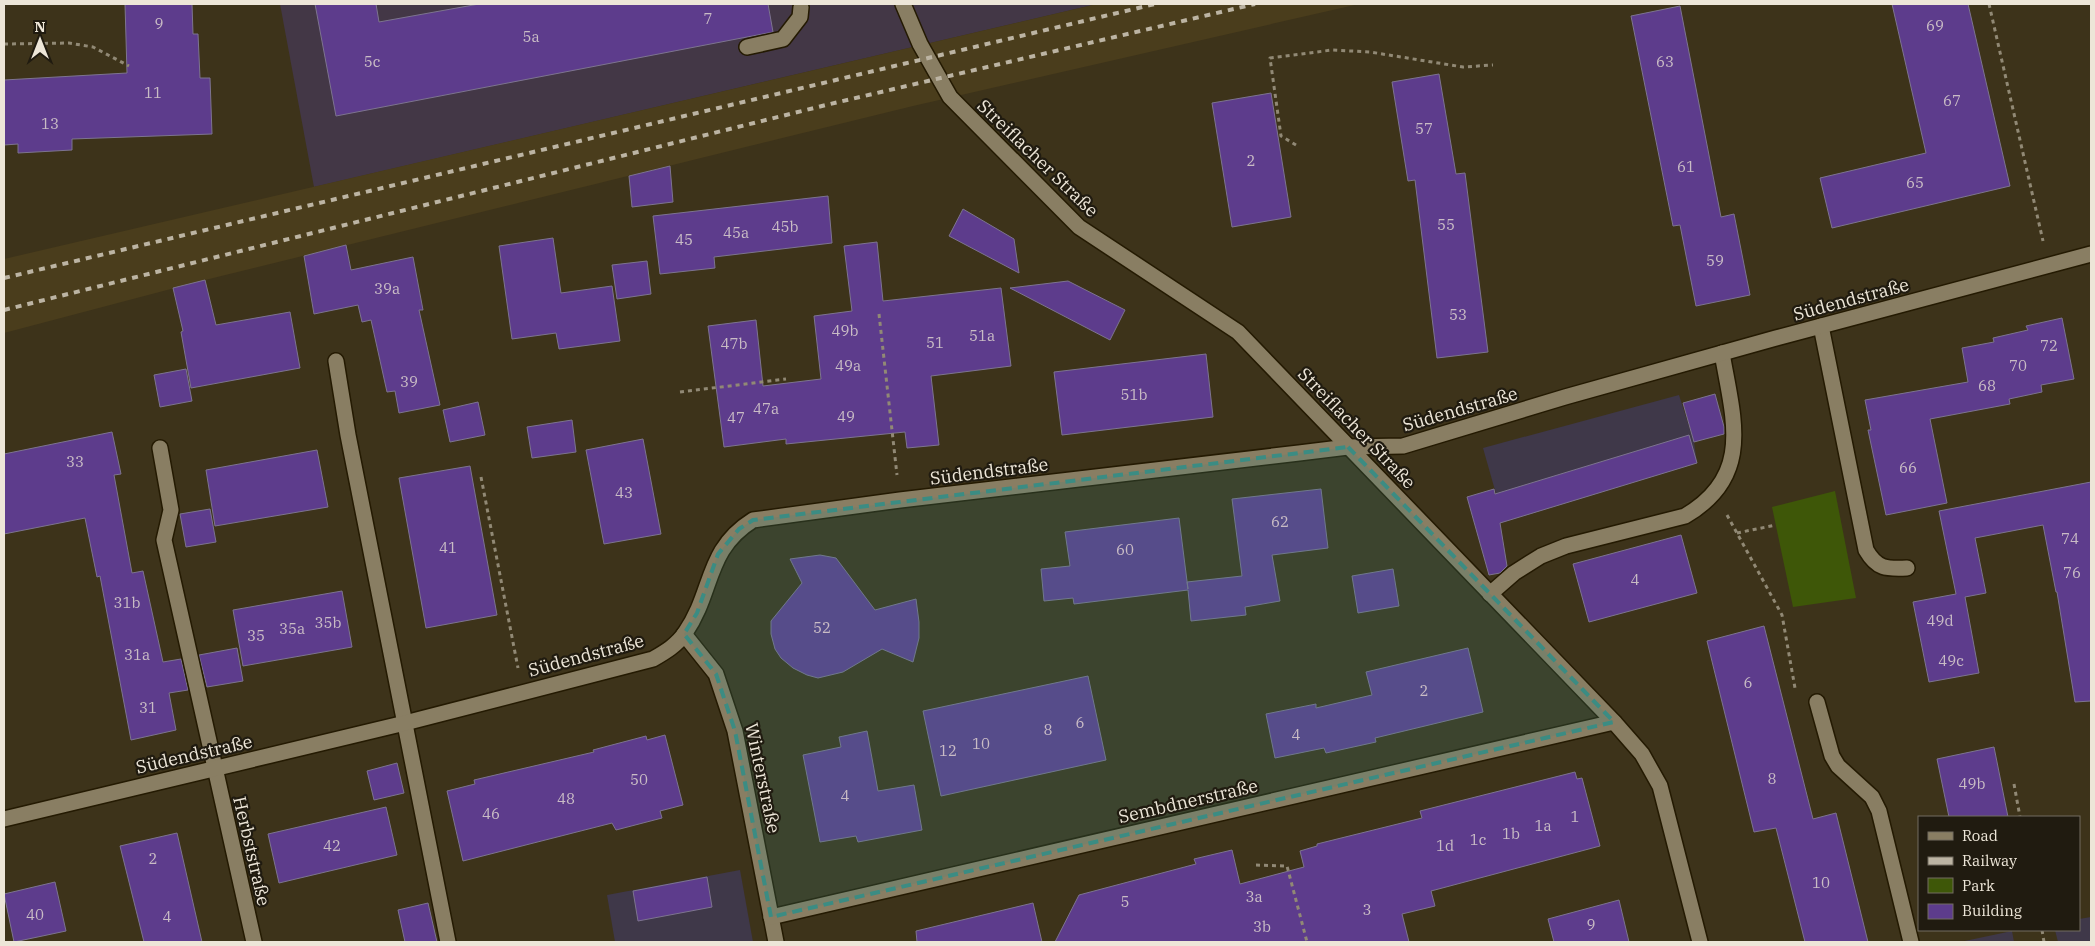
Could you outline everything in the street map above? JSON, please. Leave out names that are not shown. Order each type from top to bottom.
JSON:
[{"type":"street","name":"Streiflacher Straße","points":[[903,4],[920,44],[950,98],[1079,227],[1238,332],[1614,722],[1642,754],[1660,786],[1700,942]]},
{"type":"street","points":[[748,47],[783,39],[800,17],[801,7]]},
{"type":"street","name":"Südendstraße","points":[[4,819],[404,723],[652,659],[667,650],[684,634],[697,613],[718,554],[739,529],[753,520],[900,500],[1348,447],[1403,446],[1565,397],[1722,353],[2091,254]]},
{"type":"street","points":[[1821,326],[1866,550],[1873,563],[1890,569],[1907,568]]},
{"type":"street","points":[[1490,594],[1514,574],[1541,556],[1566,546],[1685,516],[1701,507],[1716,494],[1728,472],[1734,441],[1734,420],[1722,353]]},
{"type":"street","points":[[336,361],[348,435],[448,942]]},
{"type":"street","name":"Herbststraße","points":[[160,448],[171,510],[164,540],[254,942]]},
{"type":"street","name":"Winterstraße","points":[[684,634],[716,674],[735,731],[776,942]]},
{"type":"street","points":[[1817,702],[1832,756],[1838,766],[1866,790],[1879,811],[1911,942]]},
{"type":"street","name":"Sembdnerstraße","points":[[771,917],[1614,722]]},
{"type":"path","points":[[1989,4],[2049,266]]},
{"type":"path","points":[[4,44],[69,43],[85,46],[113,56],[129,66]]},
{"type":"path","points":[[1296,144],[1281,136],[1270,58],[1332,50],[1370,52],[1463,66],[1493,65]]},
{"type":"path","points":[[879,314],[900,500]]},
{"type":"path","points":[[680,392],[786,379]]},
{"type":"path","points":[[482,477],[522,691]]},
{"type":"path","points":[[1716,494],[1782,614],[1797,698],[1817,702]]},
{"type":"path","points":[[1737,533],[1776,525]]},
{"type":"path","points":[[2014,784],[2020,816]]},
{"type":"path","points":[[1256,865],[1287,866],[1307,942]]},
{"type":"highlighted area","points":[[1348,447],[1614,722],[771,917],[735,731],[716,674],[684,634],[697,613],[718,554],[739,529],[753,520]]},
{"type":"shaded area","points":[[280,4],[1097,4],[314,187]]},
{"type":"shaded area","points":[[1097,4],[1359,4],[913,106],[205,280],[4,333],[4,259]]},
{"type":"shaded area","points":[[1679,395],[1694,442],[1697,463],[1504,522],[1483,448]]},
{"type":"shaded area","points":[[740,870],[753,942],[615,942],[607,895]]},
{"type":"shaded area","points":[[2091,917],[2091,942],[2058,942],[2055,931],[2080,931],[2080,919]]},
{"type":"shaded area","points":[[2012,931],[2014,942],[1960,942]]},
{"type":"green space","points":[[1835,491],[1856,598],[1793,607],[1772,507]]},
{"type":"building","points":[[125,4],[192,4],[193,34],[198,34],[200,78],[210,78],[212,134],[72,139],[72,150],[18,153],[18,144],[4,145],[4,80],[127,73]]},
{"type":"building","points":[[315,4],[376,4],[379,22],[479,4],[768,4],[773,32],[336,116]]},
{"type":"building","points":[[1892,4],[1968,4],[2010,186],[1832,228],[1820,178],[1926,153]]},
{"type":"building","points":[[1680,6],[1721,217],[1734,214],[1750,295],[1696,306],[1680,225],[1673,226],[1631,16]]},
{"type":"building","points":[[1439,74],[1456,174],[1465,173],[1488,352],[1437,358],[1415,180],[1408,181],[1392,82]]},
{"type":"building","points":[[1271,93],[1291,217],[1232,227],[1212,103]]},
{"type":"building","points":[[670,166],[673,202],[632,207],[629,176]]},
{"type":"building","points":[[828,196],[832,243],[714,257],[715,268],[660,274],[653,216]]},
{"type":"building","points":[[963,209],[1014,239],[1019,273],[949,236]]},
{"type":"building","points":[[553,238],[561,293],[612,286],[620,341],[559,349],[556,333],[512,339],[499,246]]},
{"type":"building","points":[[877,242],[883,301],[1001,288],[1011,366],[931,376],[939,445],[907,448],[905,432],[786,444],[786,439],[724,447],[708,326],[756,320],[763,386],[821,379],[814,316],[852,311],[844,246]]},
{"type":"building","points":[[346,245],[351,270],[413,257],[423,310],[419,310],[440,405],[399,413],[395,391],[387,392],[371,320],[362,322],[358,305],[314,314],[304,256]]},
{"type":"building","points":[[647,261],[651,294],[617,299],[612,265]]},
{"type":"building","points":[[205,280],[216,325],[290,312],[300,368],[191,388],[181,332],[183,331],[173,288]]},
{"type":"building","points":[[1068,281],[1125,310],[1110,340],[1010,288]]},
{"type":"building","points":[[2062,318],[2074,379],[2041,385],[2042,392],[2009,399],[2010,404],[1930,419],[1947,503],[1886,515],[1868,430],[1871,430],[1865,400],[1968,382],[1962,348],[1994,342],[1993,338],[2028,330],[2026,326]]},
{"type":"building","points":[[1206,354],[1213,417],[1062,435],[1054,372]]},
{"type":"building","points":[[186,369],[192,401],[160,407],[154,375]]},
{"type":"building","points":[[1715,394],[1724,427],[1724,434],[1694,442],[1683,403]]},
{"type":"building","points":[[478,402],[485,435],[450,442],[443,410]]},
{"type":"building","points":[[572,420],[576,452],[532,458],[527,427]]},
{"type":"building","points":[[112,432],[121,474],[114,475],[132,573],[143,571],[163,662],[181,659],[188,690],[169,693],[176,730],[131,740],[100,576],[97,577],[85,518],[4,534],[4,454]]},
{"type":"building","points":[[1689,435],[1697,463],[1500,523],[1507,566],[1500,573],[1489,575],[1467,497],[1494,489],[1495,494]]},
{"type":"building","points":[[643,439],[661,534],[604,544],[586,450]]},
{"type":"building","points":[[317,450],[328,507],[215,526],[206,470]]},
{"type":"building","points":[[470,466],[497,615],[426,628],[399,478]]},
{"type":"building","points":[[2091,482],[2091,701],[2075,702],[2057,592],[2043,525],[1975,538],[1986,593],[1965,597],[1979,673],[1929,682],[1913,602],[1956,594],[1939,511]]},
{"type":"building","points":[[1321,489],[1328,548],[1272,555],[1280,601],[1245,607],[1246,615],[1191,621],[1188,590],[1074,604],[1073,598],[1044,601],[1041,569],[1070,566],[1065,532],[1179,518],[1187,582],[1242,576],[1232,499]]},
{"type":"building","points":[[210,509],[216,542],[186,547],[180,514]]},
{"type":"building","points":[[1681,535],[1697,593],[1589,622],[1573,564]]},
{"type":"building","points":[[820,555],[836,558],[875,610],[916,599],[919,638],[913,662],[882,649],[843,672],[818,678],[793,668],[781,658],[775,649],[771,634],[771,621],[802,583],[790,559]]},
{"type":"building","points":[[1393,569],[1399,606],[1358,613],[1352,576]]},
{"type":"building","points":[[342,591],[352,647],[243,666],[233,610]]},
{"type":"building","points":[[1764,626],[1813,819],[1836,813],[1868,942],[1805,942],[1776,828],[1754,832],[1707,641]]},
{"type":"building","points":[[237,648],[243,681],[207,687],[199,655]]},
{"type":"building","points":[[1468,648],[1483,712],[1375,738],[1376,742],[1326,753],[1324,748],[1275,758],[1266,714],[1316,704],[1316,708],[1372,695],[1366,672]]},
{"type":"building","points":[[1088,676],[1106,760],[941,796],[923,711]]},
{"type":"building","points":[[867,731],[878,791],[914,785],[922,830],[858,842],[856,836],[820,842],[803,755],[841,747],[839,737]]},
{"type":"building","points":[[665,735],[683,805],[660,811],[662,818],[616,830],[612,823],[463,861],[447,791],[475,784],[474,780],[594,752],[593,750],[646,736],[647,740]]},
{"type":"building","points":[[1994,747],[2008,816],[1949,816],[1937,759]]},
{"type":"building","points":[[397,763],[404,793],[374,800],[367,771]]},
{"type":"building","points":[[1575,772],[1577,779],[1582,778],[1600,846],[1431,891],[1435,906],[1402,914],[1409,942],[1055,942],[1079,895],[1196,864],[1194,859],[1232,850],[1240,884],[1304,867],[1300,851],[1317,846],[1317,844],[1422,818],[1420,811]]},
{"type":"building","points":[[386,807],[397,855],[279,883],[268,834]]},
{"type":"building","points":[[177,833],[202,942],[144,942],[120,846]]},
{"type":"building","points":[[707,877],[712,907],[638,921],[633,891]]},
{"type":"building","points":[[55,882],[66,931],[14,942],[4,894]]},
{"type":"building","points":[[1619,900],[1629,942],[1554,942],[1548,919]]},
{"type":"building","points":[[428,903],[437,942],[405,942],[398,910]]},
{"type":"building","points":[[1033,903],[1042,942],[917,942],[916,931]]},
{"type":"railway","points":[[4,278],[1155,4]]},
{"type":"railway","points":[[4,310],[830,104],[1255,4]]}]
